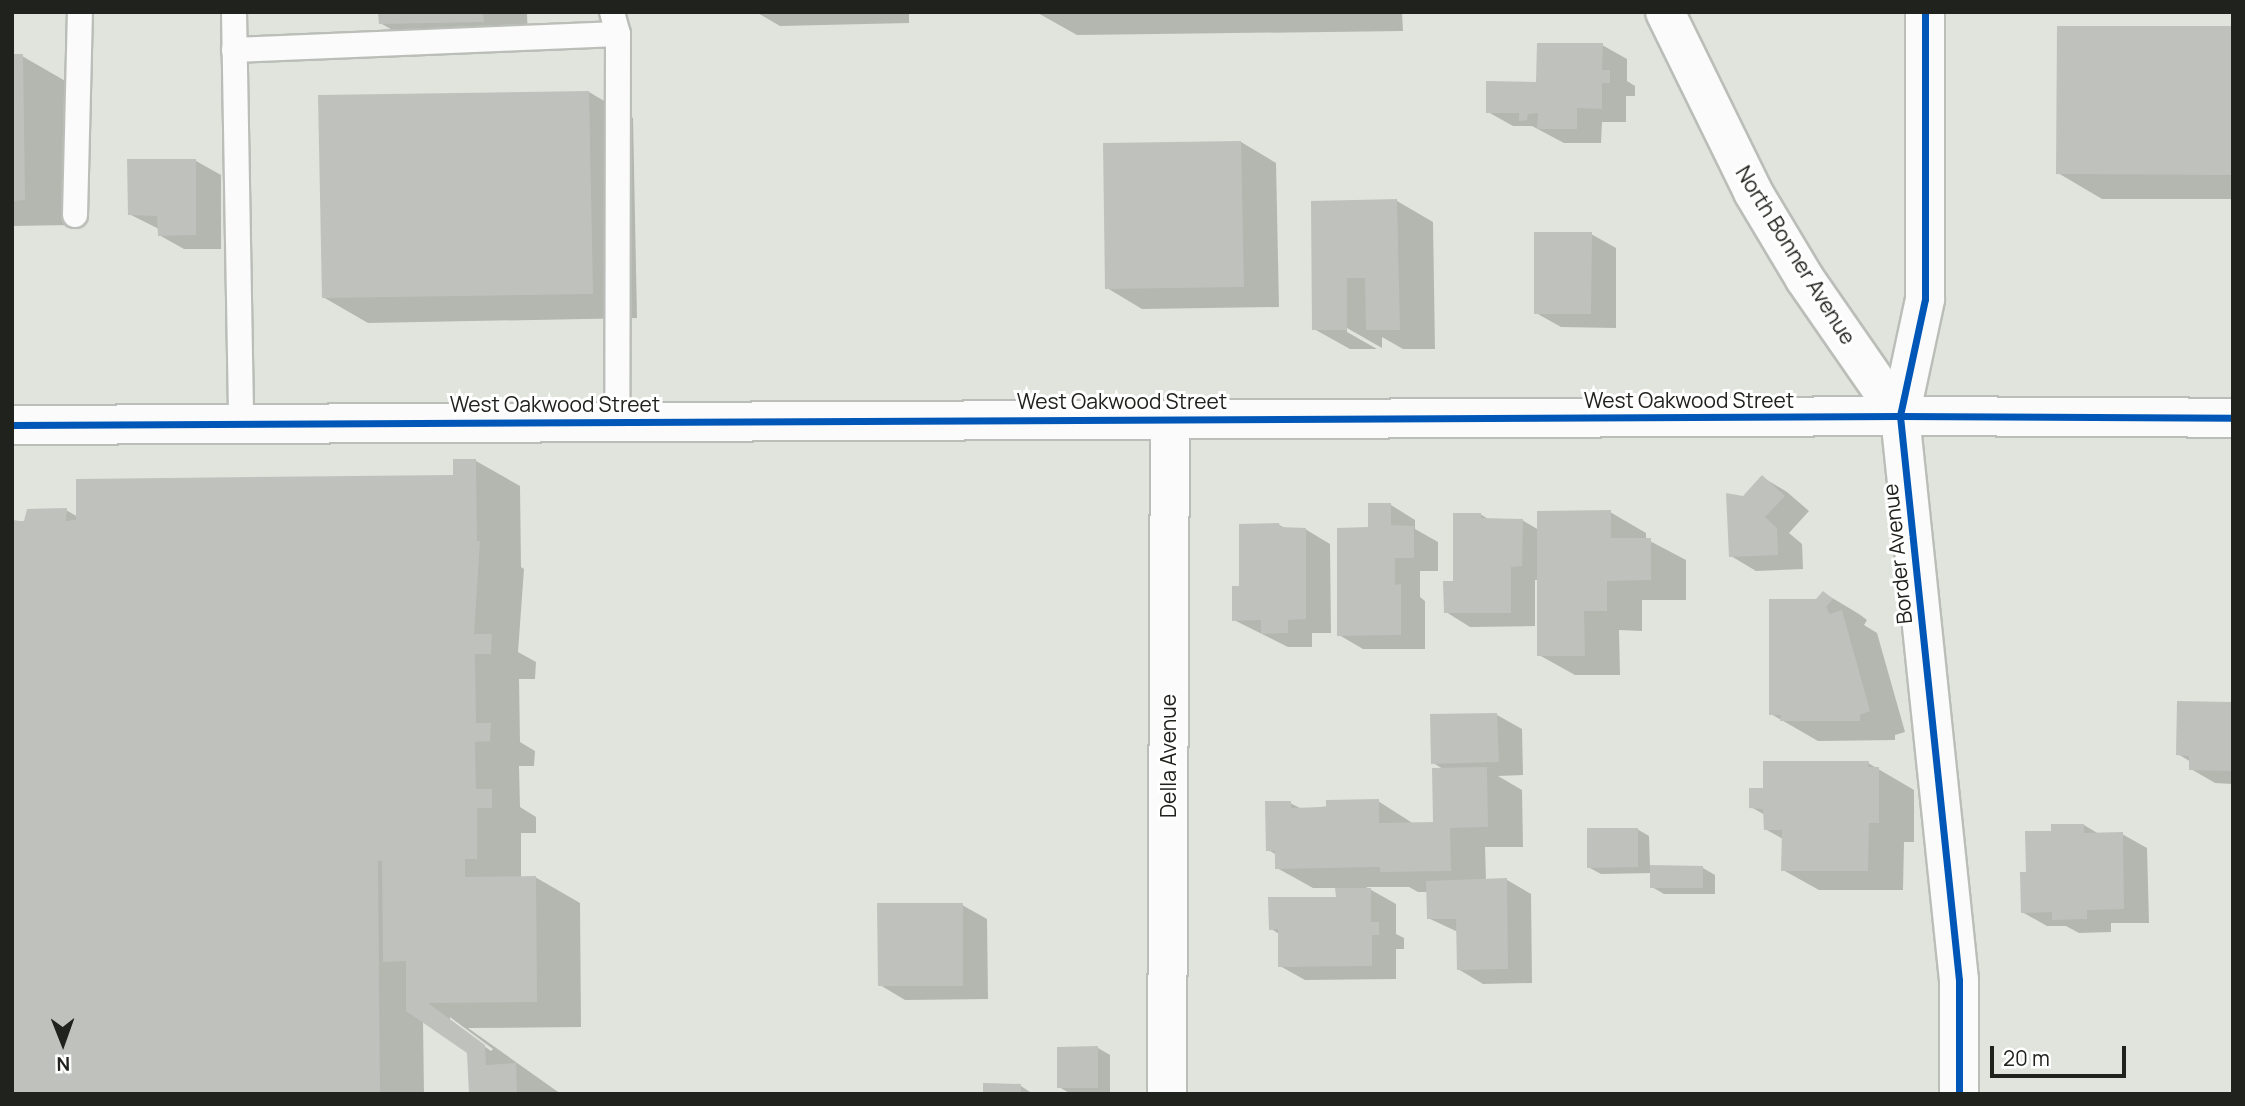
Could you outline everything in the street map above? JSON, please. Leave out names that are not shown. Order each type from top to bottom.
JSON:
[{"type":"street","name":"North Bonner Avenue","points":[[1665,12],[1753,192],[1805,279],[1900,416]]},
{"type":"street","name":"Border Avenue","points":[[1926,12],[1925,299],[1900,416],[1959,980],[1959,1094]]},
{"type":"street","name":"West Oakwood Street","points":[[12,425],[1900,416],[2233,418]]},
{"type":"street","name":"Della Avenue","points":[[1167,1094],[1170,419]]},
{"type":"lane","points":[[75,215],[80,12]]},
{"type":"lane","points":[[234,12],[241,424]]},
{"type":"lane","points":[[234,50],[615,23],[617,421]]},
{"type":"building","points":[[378,12],[483,12],[484,22],[379,24]]},
{"type":"building","points":[[2057,26],[2233,26],[2233,175],[2056,174]]},
{"type":"building","points":[[1537,43],[1603,43],[1602,70],[1610,70],[1610,83],[1602,83],[1602,109],[1577,108],[1577,129],[1537,129],[1538,113],[1528,114],[1527,120],[1519,121],[1519,113],[1486,113],[1486,81],[1536,82]]},
{"type":"building","points":[[12,54],[23,54],[25,200],[12,201]]},
{"type":"building","points":[[589,91],[593,294],[322,298],[318,95]]},
{"type":"building","points":[[1241,141],[1244,287],[1105,289],[1103,143]]},
{"type":"building","points":[[127,159],[196,159],[196,235],[158,236],[157,216],[128,215]]},
{"type":"building","points":[[1397,199],[1400,330],[1366,330],[1365,278],[1347,278],[1347,330],[1312,330],[1311,201]]},
{"type":"building","points":[[1534,232],[1592,232],[1591,314],[1534,314]]},
{"type":"building","points":[[453,459],[476,459],[477,541],[480,541],[474,634],[492,634],[491,654],[475,654],[476,723],[491,723],[490,741],[475,742],[476,789],[492,789],[492,808],[477,808],[477,859],[465,859],[465,877],[536,876],[537,1002],[428,1003],[485,1045],[486,1065],[516,1063],[517,1094],[469,1094],[467,1053],[406,1011],[406,961],[383,962],[382,861],[378,861],[380,1094],[12,1094],[12,521],[24,521],[27,509],[67,508],[66,521],[76,520],[76,479],[453,475]]},
{"type":"building","points":[[1762,475],[1785,496],[1765,517],[1777,528],[1778,555],[1729,557],[1726,493],[1743,496]]},
{"type":"building","points":[[1368,503],[1391,503],[1391,525],[1414,526],[1414,558],[1395,558],[1395,585],[1401,584],[1401,635],[1337,636],[1337,528],[1368,527]]},
{"type":"building","points":[[1611,510],[1611,538],[1651,538],[1651,580],[1607,581],[1607,611],[1584,611],[1585,656],[1537,656],[1537,511]]},
{"type":"building","points":[[1453,513],[1481,513],[1481,518],[1523,519],[1522,566],[1511,567],[1511,613],[1444,613],[1443,581],[1453,581]]},
{"type":"building","points":[[1279,523],[1280,527],[1306,528],[1306,619],[1288,620],[1288,633],[1261,634],[1261,620],[1232,621],[1232,586],[1239,586],[1239,524]]},
{"type":"building","points":[[1823,591],[1833,599],[1826,607],[1830,614],[1842,610],[1870,711],[1860,715],[1860,721],[1780,721],[1781,715],[1769,715],[1769,599],[1816,599]]},
{"type":"building","points":[[2177,701],[2233,702],[2233,771],[2189,770],[2189,756],[2176,755]]},
{"type":"building","points":[[1497,713],[1499,762],[1431,764],[1430,714]]},
{"type":"building","points":[[1763,761],[1869,761],[1868,767],[1879,767],[1879,823],[1869,823],[1868,871],[1781,871],[1782,830],[1764,830],[1763,809],[1749,808],[1749,788],[1763,788]]},
{"type":"building","points":[[1487,767],[1488,827],[1450,828],[1451,871],[1380,872],[1380,867],[1275,869],[1275,851],[1266,851],[1265,801],[1291,801],[1291,808],[1326,807],[1326,800],[1379,799],[1379,823],[1433,822],[1432,768]]},
{"type":"building","points":[[2051,824],[2084,824],[2084,833],[2123,832],[2124,909],[2087,910],[2087,919],[2052,920],[2052,912],[2021,913],[2020,872],[2026,872],[2025,831],[2051,831]]},
{"type":"building","points":[[1587,828],[1638,828],[1638,867],[1587,868]]},
{"type":"building","points":[[1650,865],[1703,866],[1703,888],[1650,888]]},
{"type":"building","points":[[1507,878],[1508,969],[1457,970],[1456,919],[1427,919],[1426,881]]},
{"type":"building","points":[[1335,888],[1371,888],[1371,922],[1379,922],[1379,935],[1372,935],[1372,966],[1278,967],[1278,929],[1269,930],[1268,897],[1336,897]]},
{"type":"building","points":[[877,903],[963,903],[963,986],[878,986]]},
{"type":"building","points":[[1098,1046],[1098,1088],[1057,1088],[1057,1047]]},
{"type":"building","points":[[983,1083],[1021,1084],[1021,1094],[983,1094]]},
{"type":"cycle path","points":[[1925,12],[1925,299],[1900,416],[1959,980],[1959,1094]]},
{"type":"cycle path","points":[[12,425],[1900,416],[2233,418]]}]
